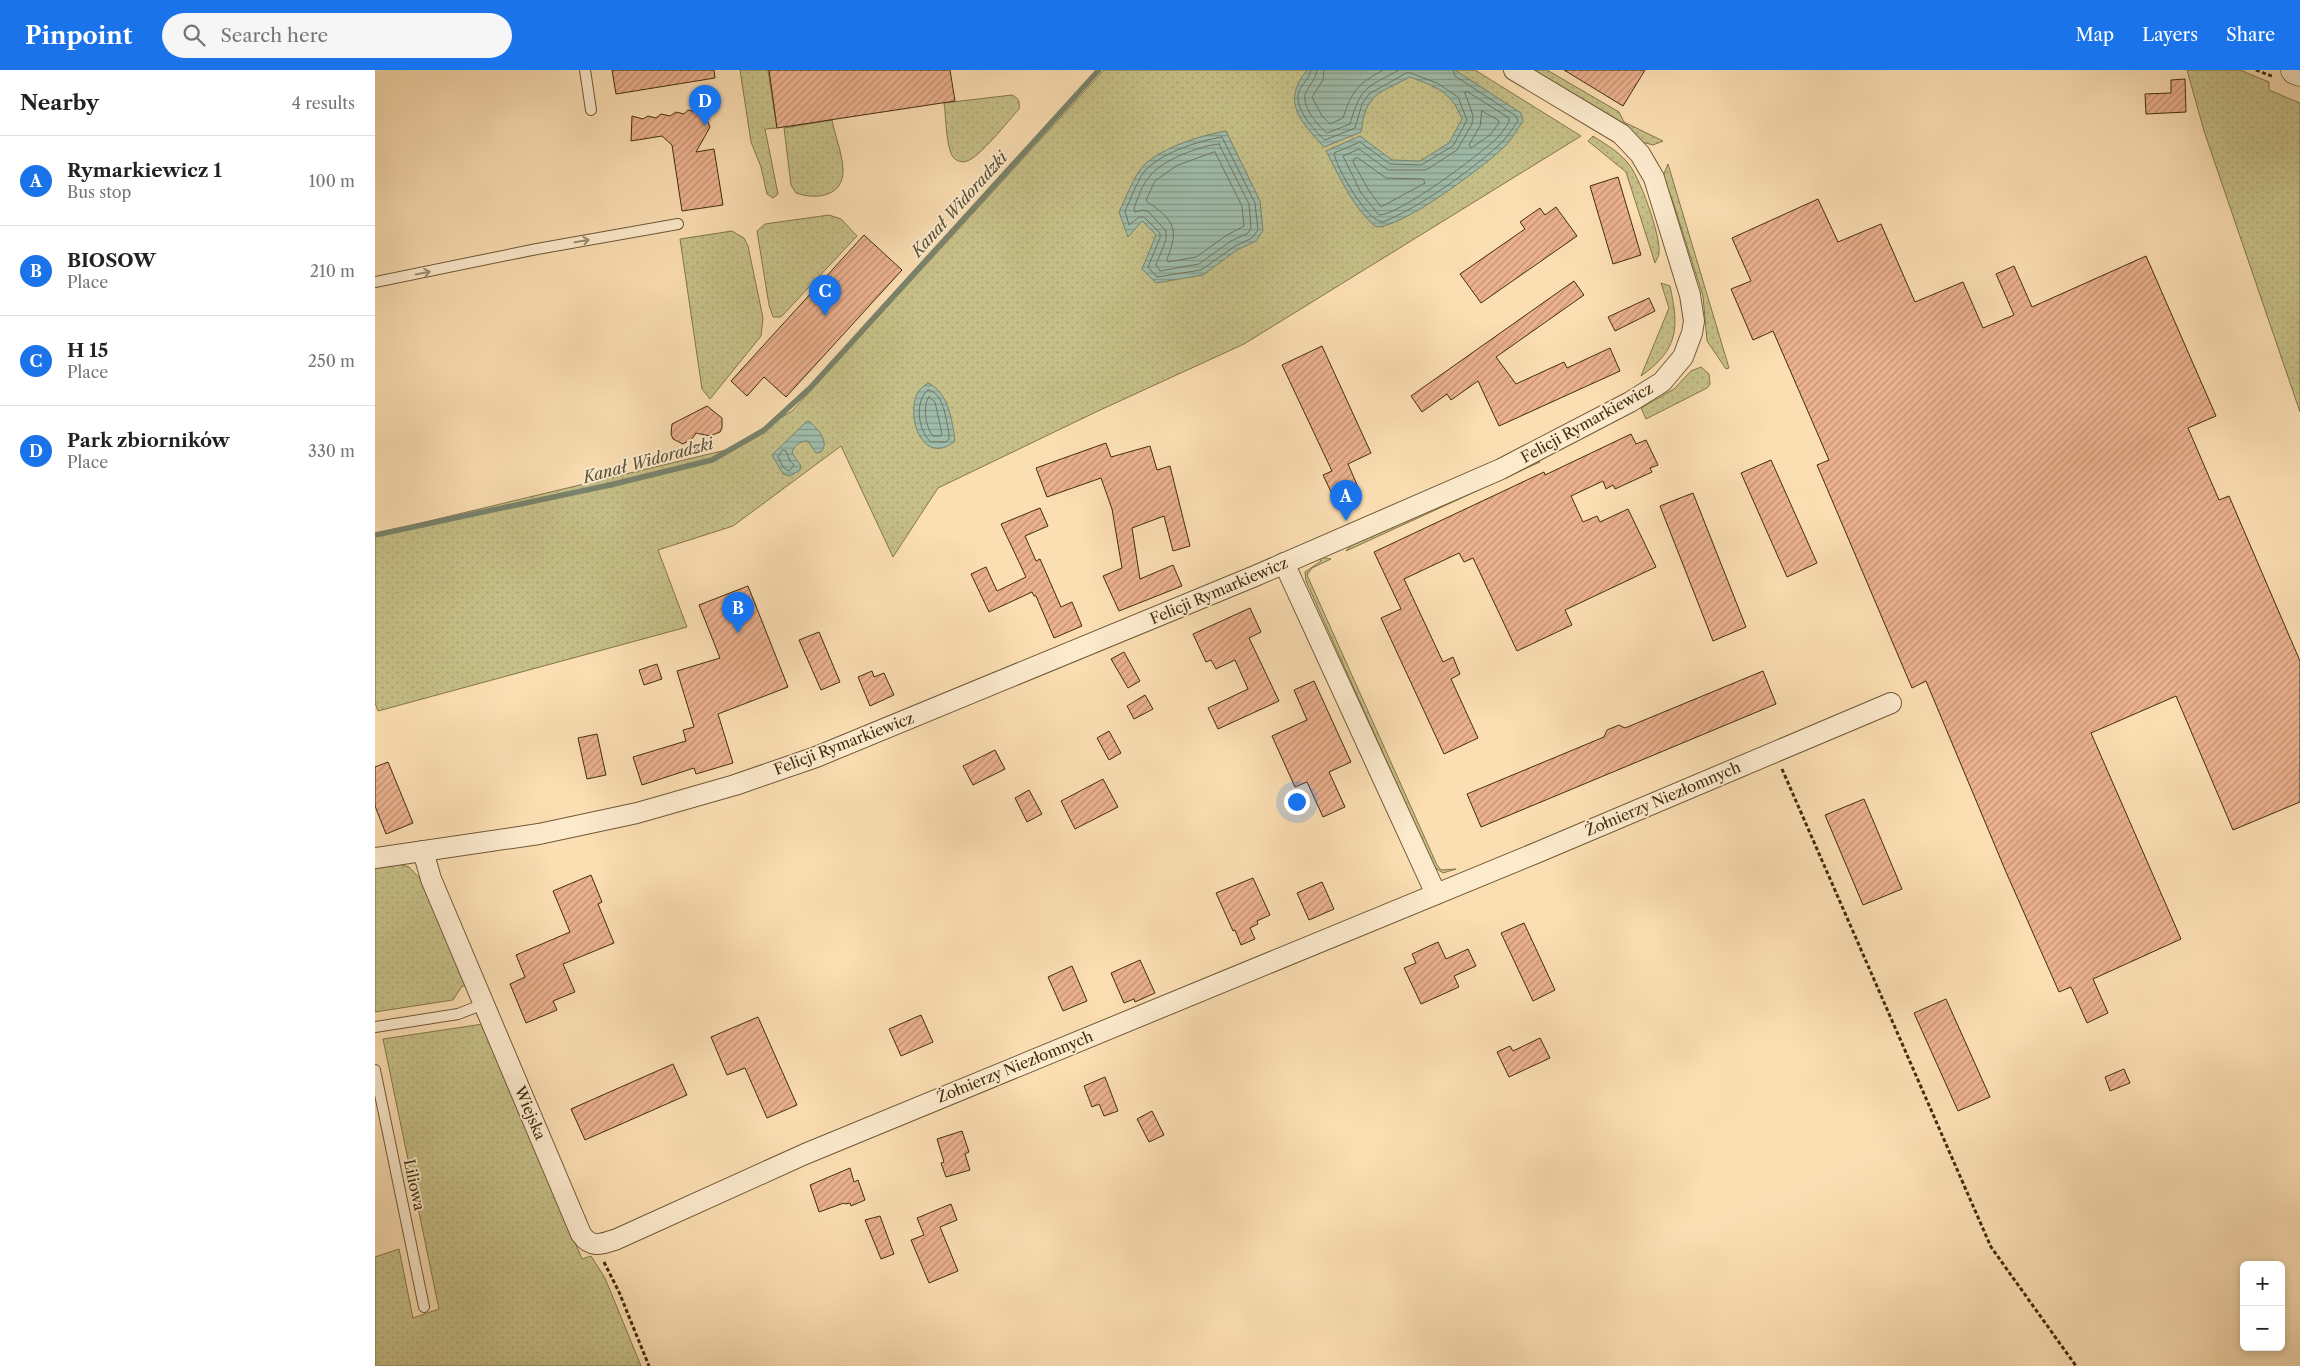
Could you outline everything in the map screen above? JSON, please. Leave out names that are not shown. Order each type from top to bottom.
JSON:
[{"type":"street","name":"Felicji Rymarkiewicz","points":[[375,858],[539,834],[637,812],[735,785],[816,757],[1284,563],[1501,469],[1630,402],[1662,382],[1677,366],[1689,346],[1694,321],[1690,295],[1660,192],[1640,154],[1621,134],[1514,70]]},
{"type":"street","points":[[2295,70],[2300,72]]},
{"type":"street","points":[[1284,563],[1436,894]]},
{"type":"street","name":"Żołnierzy Niezłomnych","points":[[597,1245],[617,1239],[805,1154],[1436,894],[1891,703]]},
{"type":"street","name":"Wiejska","points":[[423,851],[431,879],[581,1234],[589,1243],[597,1245]]},
{"type":"lane","points":[[585,70],[591,110]]},
{"type":"lane","points":[[375,282],[537,249],[678,224]]},
{"type":"lane","points":[[375,1026],[457,1014],[484,1004]]},
{"type":"lane","name":"Liliowa","points":[[375,1070],[424,1307]]},
{"type":"path","points":[[1775,752],[1991,1247],[2076,1366]]},
{"type":"path","points":[[597,1245],[619,1292],[649,1366]]},
{"type":"shaded area","points":[[740,70],[768,70],[777,128],[765,129],[778,194],[773,198],[767,194],[761,167],[751,142]]},
{"type":"shaded area","points":[[1104,70],[1475,70],[1581,136],[1244,344],[1098,411],[938,488],[893,557],[841,446],[733,526],[658,550],[687,627],[378,711],[375,703],[375,534],[726,450],[792,411]]},
{"type":"shaded area","points":[[1531,70],[1547,70],[1619,112],[1624,122],[1663,141],[1653,145],[1642,142]]},
{"type":"shaded area","points":[[2187,70],[2240,70],[2269,82],[2269,90],[2300,103],[2300,412],[2204,131]]},
{"type":"shaded area","points":[[1012,95],[1019,100],[1019,109],[994,138],[979,153],[967,161],[963,162],[954,158],[949,146],[944,103]]},
{"type":"shaded area","points":[[832,120],[842,159],[842,180],[833,191],[827,194],[811,196],[796,193],[791,185],[784,128]]},
{"type":"shaded area","points":[[1593,136],[1623,158],[1637,179],[1657,233],[1659,255],[1655,263],[1626,172],[1588,141]]},
{"type":"shaded area","points":[[1668,164],[1729,368],[1726,369],[1707,341],[1703,296],[1663,176]]},
{"type":"shaded area","points":[[829,215],[841,219],[857,236],[781,317],[773,317],[769,305],[757,231],[765,224]]},
{"type":"shaded area","points":[[732,231],[744,238],[748,246],[763,318],[761,336],[710,399],[702,389],[680,239]]},
{"type":"shaded area","points":[[1661,283],[1670,286],[1675,314],[1673,337],[1663,356],[1641,376],[1669,308]]},
{"type":"shaded area","points":[[1701,367],[1709,374],[1710,384],[1707,388],[1646,419],[1641,408],[1674,389],[1691,371]]},
{"type":"shaded area","points":[[1538,460],[1540,462],[1346,551],[1352,544]]},
{"type":"shaded area","points":[[1319,557],[1331,559],[1312,568],[1307,575],[1437,865],[1441,870],[1456,869],[1443,873],[1434,867],[1306,581],[1305,572],[1321,561]]},
{"type":"shaded area","points":[[396,863],[409,867],[423,882],[467,986],[462,986],[453,1000],[375,1012],[375,865]]},
{"type":"shaded area","points":[[483,1024],[582,1259],[591,1256],[605,1278],[641,1366],[375,1366],[375,1257],[399,1249],[413,1318],[439,1309],[383,1039]]},
{"type":"water","points":[[1307,70],[1455,70],[1521,113],[1523,121],[1505,146],[1460,182],[1404,218],[1376,227],[1353,201],[1326,151],[1360,136],[1392,160],[1420,161],[1449,143],[1462,119],[1453,102],[1442,91],[1410,77],[1375,96],[1366,109],[1361,132],[1324,147],[1301,120],[1295,102],[1295,92],[1299,81]]},
{"type":"water","points":[[1226,131],[1260,201],[1263,231],[1256,241],[1237,250],[1203,275],[1156,283],[1142,269],[1156,235],[1142,221],[1128,237],[1119,212],[1134,180],[1147,162],[1167,149]]},
{"type":"water","points":[[928,383],[941,393],[951,416],[955,441],[944,447],[934,448],[926,444],[916,426],[914,404],[918,392]]},
{"type":"water","points":[[807,421],[822,436],[824,440],[823,448],[821,452],[816,453],[808,441],[798,444],[792,453],[801,466],[800,470],[790,476],[783,474],[772,455]]},
{"type":"building","points":[[612,70],[714,70],[715,78],[616,94]]},
{"type":"building","points":[[769,70],[950,70],[955,101],[777,128]]},
{"type":"building","points":[[1564,70],[1645,70],[1623,106]]},
{"type":"building","points":[[2185,79],[2186,112],[2146,114],[2145,94],[2171,93],[2171,80]]},
{"type":"building","points":[[702,108],[710,127],[696,152],[714,149],[723,205],[682,211],[672,145],[662,136],[631,141],[632,116],[643,119],[648,116],[656,118],[661,114],[670,116],[676,112],[684,114],[688,110],[696,112]]},
{"type":"building","points":[[1618,177],[1641,255],[1613,264],[1590,186]]},
{"type":"building","points":[[1818,199],[1838,242],[1881,224],[1915,302],[1963,282],[1983,328],[2014,315],[1996,274],[2014,266],[2032,307],[2146,256],[2216,416],[2188,428],[2219,500],[2229,496],[2300,661],[2300,802],[2233,830],[2176,696],[2091,733],[2181,939],[2093,979],[2108,1013],[2087,1023],[2071,987],[2059,992],[2006,872],[1926,681],[1912,688],[1817,465],[1829,460],[1773,331],[1753,340],[1731,289],[1751,281],[1732,238]]},
{"type":"building","points":[[1556,207],[1577,236],[1481,303],[1460,274],[1525,229],[1520,222],[1540,208],[1545,215]]},
{"type":"building","points":[[864,235],[902,270],[786,397],[764,377],[747,396],[731,381]]},
{"type":"building","points":[[1574,281],[1584,295],[1496,357],[1516,384],[1564,362],[1567,368],[1610,348],[1620,371],[1499,426],[1478,381],[1451,400],[1447,394],[1422,412],[1411,396]]},
{"type":"building","points":[[1649,298],[1655,311],[1615,331],[1608,317]]},
{"type":"building","points":[[1322,346],[1371,453],[1348,464],[1358,487],[1334,498],[1323,475],[1332,471],[1282,365]]},
{"type":"building","points":[[707,406],[722,418],[720,432],[710,436],[696,433],[692,439],[683,444],[673,439],[671,434],[672,424]]},
{"type":"building","points":[[1631,434],[1636,444],[1646,440],[1658,465],[1650,468],[1652,472],[1615,489],[1613,485],[1606,489],[1603,481],[1571,496],[1583,522],[1597,516],[1600,522],[1628,509],[1656,567],[1565,610],[1572,625],[1517,651],[1473,558],[1464,562],[1459,553],[1404,579],[1443,662],[1453,657],[1460,674],[1451,679],[1478,738],[1444,754],[1381,618],[1401,609],[1374,552],[1544,472],[1545,475]]},
{"type":"building","points":[[1106,443],[1111,457],[1150,446],[1157,470],[1170,466],[1190,546],[1173,551],[1164,516],[1132,528],[1140,579],[1173,565],[1182,586],[1119,611],[1103,576],[1122,568],[1112,509],[1101,478],[1047,497],[1036,468]]},
{"type":"building","points":[[1771,460],[1817,563],[1787,577],[1741,473]]},
{"type":"building","points":[[1693,493],[1746,627],[1713,641],[1660,506]]},
{"type":"building","points":[[1040,508],[1048,526],[1025,536],[1036,561],[1040,559],[1061,607],[1072,602],[1082,626],[1054,638],[1036,596],[1032,592],[989,612],[971,574],[986,567],[997,591],[1026,577],[1001,524]]},
{"type":"building","points":[[748,586],[788,687],[718,714],[733,763],[696,774],[694,768],[642,785],[633,757],[686,741],[683,730],[694,727],[677,671],[720,658],[699,605]]},
{"type":"building","points":[[1250,608],[1261,632],[1249,638],[1279,701],[1218,729],[1208,708],[1248,689],[1235,660],[1216,669],[1211,660],[1206,662],[1193,634]]},
{"type":"building","points":[[819,632],[840,682],[821,690],[799,640]]},
{"type":"building","points":[[1124,652],[1140,681],[1128,688],[1111,659]]},
{"type":"building","points":[[657,664],[662,679],[644,685],[639,670]]},
{"type":"building","points":[[872,671],[874,677],[884,673],[894,695],[870,706],[858,677]]},
{"type":"building","points":[[1763,671],[1776,704],[1481,827],[1467,794],[1604,737],[1607,730],[1619,725],[1625,728]]},
{"type":"building","points":[[1314,681],[1351,762],[1329,772],[1345,807],[1323,817],[1307,782],[1295,787],[1272,736],[1307,720],[1294,690]]},
{"type":"building","points":[[1145,695],[1153,709],[1134,719],[1127,706]]},
{"type":"building","points":[[1109,731],[1121,753],[1109,760],[1097,738]]},
{"type":"building","points":[[597,734],[606,775],[587,779],[578,738]]},
{"type":"building","points":[[995,750],[1005,769],[973,785],[963,766]]},
{"type":"building","points":[[388,762],[413,823],[386,834],[375,806],[375,767]]},
{"type":"building","points":[[1103,779],[1118,807],[1075,829],[1061,801]]},
{"type":"building","points":[[1029,790],[1042,814],[1027,822],[1015,798]]},
{"type":"building","points":[[1864,799],[1902,889],[1863,905],[1825,815]]},
{"type":"building","points":[[591,875],[602,902],[598,904],[614,943],[563,964],[575,992],[553,1001],[557,1010],[526,1023],[510,984],[525,977],[516,955],[570,932],[553,891]]},
{"type":"building","points":[[1253,878],[1270,915],[1257,921],[1258,924],[1250,928],[1255,939],[1241,945],[1216,893]]},
{"type":"building","points":[[1322,882],[1334,909],[1309,920],[1297,893]]},
{"type":"building","points":[[1524,923],[1555,990],[1533,1001],[1501,933]]},
{"type":"building","points":[[1438,942],[1446,959],[1468,949],[1476,966],[1454,976],[1459,987],[1421,1004],[1404,968],[1416,963],[1412,954]]},
{"type":"building","points":[[1140,960],[1155,993],[1135,1002],[1134,999],[1124,1003],[1111,973]]},
{"type":"building","points":[[1072,966],[1087,1001],[1063,1011],[1048,977]]},
{"type":"building","points":[[1946,999],[1990,1097],[1958,1111],[1914,1013]]},
{"type":"building","points":[[921,1015],[933,1042],[901,1056],[889,1029]]},
{"type":"building","points":[[758,1017],[797,1105],[767,1118],[745,1068],[727,1075],[711,1037]]},
{"type":"building","points":[[1540,1038],[1550,1058],[1509,1077],[1497,1052],[1510,1046],[1513,1051]]},
{"type":"building","points":[[673,1064],[687,1095],[585,1140],[571,1109]]},
{"type":"building","points":[[2124,1069],[2130,1083],[2110,1091],[2105,1077]]},
{"type":"building","points":[[1105,1077],[1118,1111],[1104,1116],[1099,1104],[1092,1107],[1084,1086]]},
{"type":"building","points":[[1152,1111],[1164,1135],[1149,1142],[1137,1119]]},
{"type":"building","points":[[962,1131],[969,1152],[965,1154],[970,1170],[946,1177],[941,1163],[944,1162],[937,1139]]},
{"type":"building","points":[[850,1168],[854,1182],[858,1180],[865,1200],[851,1206],[850,1203],[844,1203],[819,1212],[810,1185]]},
{"type":"building","points":[[951,1204],[957,1220],[940,1227],[958,1271],[929,1283],[911,1240],[924,1235],[917,1218]]},
{"type":"building","points":[[880,1216],[894,1254],[881,1259],[865,1220]]},
{"type":"waterway","name":"Kanał Widoradzki","points":[[375,535],[610,485],[712,460],[763,431],[810,388],[1099,70]]},
{"type":"place","name":"Park zbiorników","points":[[705,126]]},
{"type":"place","name":"H 15","points":[[825,316]]},
{"type":"place","name":"Rymarkiewicz 1","points":[[1346,521]]},
{"type":"place","name":"BIOSOW","points":[[738,633]]}]
